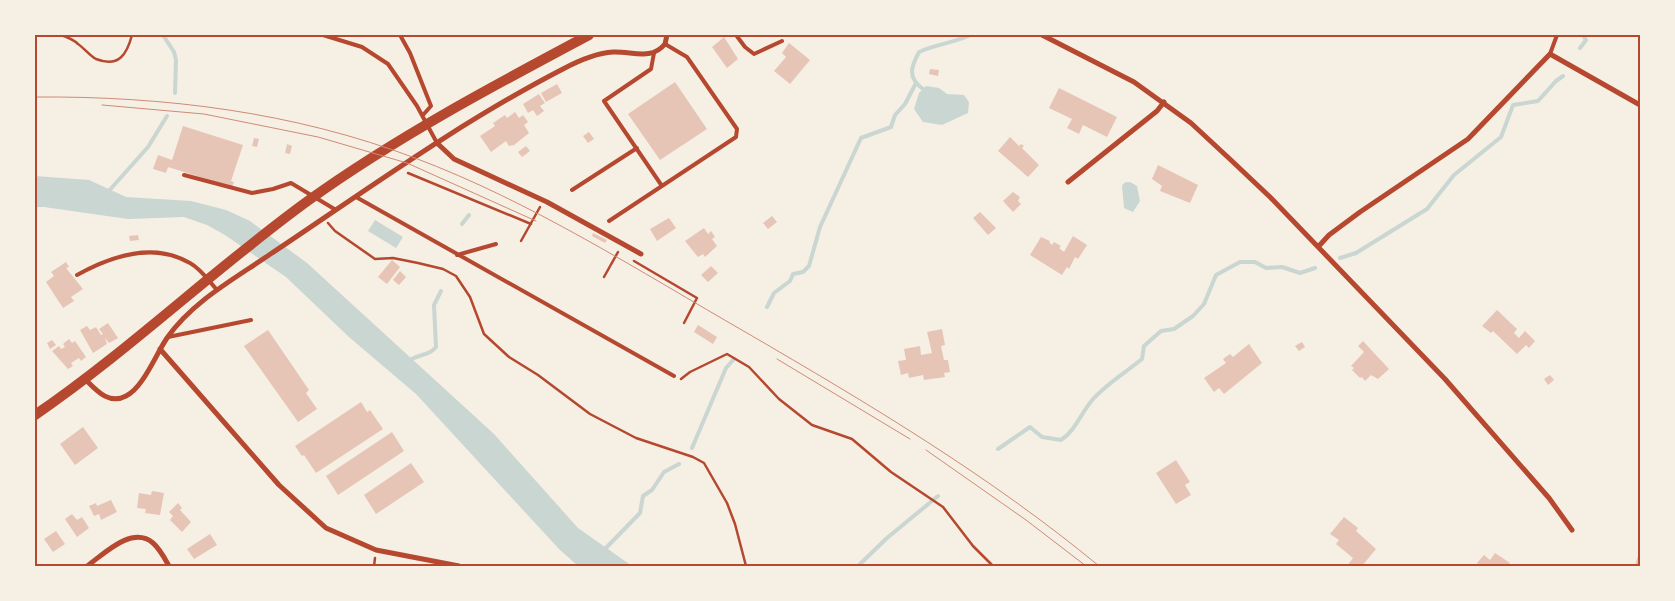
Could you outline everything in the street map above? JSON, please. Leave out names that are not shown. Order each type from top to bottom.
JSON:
[{"type":"main road","points":[[35,415],[85,379],[162,315],[309,200],[400,140],[467,101],[589,35]]},
{"type":"street","points":[[85,379],[107,398],[117,399],[128,396],[136,389],[168,337],[186,316],[218,290],[336,210],[437,144],[540,81],[583,60],[613,52],[644,55],[654,53],[665,44],[667,35]]},
{"type":"street","points":[[1042,35],[1119,74],[1164,102],[1191,123],[1233,162],[1445,379],[1549,498],[1572,530]]},
{"type":"street","points":[[1318,247],[1330,235],[1360,212],[1468,140],[1550,54],[1640,105]]},
{"type":"street","points":[[1068,182],[1157,111],[1164,102]]},
{"type":"street","points":[[437,144],[448,156],[547,202],[641,254]]},
{"type":"street","points":[[160,349],[279,485],[326,528],[376,550],[459,566]]},
{"type":"street","points":[[88,566],[122,541],[132,538],[143,538],[153,542],[169,566]]},
{"type":"lane","points":[[323,35],[355,44],[388,64],[422,115],[437,144]]},
{"type":"lane","points":[[400,35],[410,53],[431,106],[422,115]]},
{"type":"lane","points":[[736,35],[744,48],[754,54],[782,41]]},
{"type":"lane","points":[[1550,54],[1557,35]]},
{"type":"lane","points":[[609,221],[736,138],[737,129],[686,57],[665,44]]},
{"type":"lane","points":[[654,53],[651,69],[604,101],[662,186]]},
{"type":"lane","points":[[572,190],[637,148]]},
{"type":"lane","points":[[184,175],[252,193],[273,190],[291,183],[336,210]]},
{"type":"lane","points":[[356,197],[674,376]]},
{"type":"lane","points":[[457,255],[496,244]]},
{"type":"lane","points":[[77,275],[114,258],[145,252],[176,256],[192,264],[218,290]]},
{"type":"lane","points":[[168,337],[252,320]]},
{"type":"path","points":[[61,35],[77,42],[96,59],[113,61],[122,58],[128,50],[132,35]]},
{"type":"path","points":[[408,172],[530,224]]},
{"type":"path","points":[[521,240],[540,207],[548,212]]},
{"type":"path","points":[[335,231],[375,259],[393,258],[418,263],[443,269],[456,276],[470,297],[484,334],[509,357],[538,375],[590,414],[636,438],[693,457],[704,464],[721,490],[732,517],[746,566]]},
{"type":"path","points":[[610,248],[697,298],[684,323]]},
{"type":"path","points":[[604,277],[618,252]]},
{"type":"path","points":[[690,372],[727,354],[749,367],[779,399],[812,425],[852,439],[891,472],[943,507],[973,546],[993,566]]},
{"type":"shaded area","points":[[926,86],[939,88],[947,94],[964,95],[969,102],[968,113],[942,125],[923,122],[914,109],[919,93]]},
{"type":"shaded area","points":[[35,176],[89,180],[126,197],[191,201],[226,210],[250,221],[307,263],[494,434],[578,528],[632,566],[578,566],[559,549],[416,394],[349,337],[286,277],[225,235],[207,225],[184,217],[128,219],[35,207]]},
{"type":"shaded area","points":[[1126,182],[1137,186],[1140,201],[1133,212],[1124,208],[1122,185]]},
{"type":"shaded area","points":[[375,220],[403,237],[396,248],[368,231]]},
{"type":"building","points":[[724,37],[738,59],[727,68],[712,47]]},
{"type":"building","points":[[789,43],[810,60],[790,84],[774,71],[786,57],[782,53]]},
{"type":"building","points":[[930,69],[939,70],[938,76],[929,74]]},
{"type":"building","points":[[675,82],[707,129],[660,160],[628,114]]},
{"type":"building","points":[[557,84],[562,93],[546,102],[541,93]]},
{"type":"building","points":[[1059,88],[1117,117],[1107,137],[1083,125],[1079,134],[1067,128],[1072,119],[1049,108]]},
{"type":"building","points":[[539,94],[545,103],[540,106],[544,111],[537,116],[533,110],[528,113],[523,104]]},
{"type":"building","points":[[515,112],[519,118],[523,115],[528,122],[524,125],[529,133],[514,145],[509,146],[506,141],[491,152],[480,136],[495,126],[493,123],[505,115],[507,118]]},
{"type":"building","points":[[183,126],[243,145],[231,181],[234,182],[232,187],[168,167],[166,173],[153,169],[158,155],[172,160]]},
{"type":"building","points":[[589,132],[594,139],[588,143],[583,136]]},
{"type":"building","points":[[1010,137],[1019,146],[1021,144],[1024,146],[1022,148],[1039,165],[1028,177],[998,151]]},
{"type":"building","points":[[254,138],[259,139],[257,147],[252,146]]},
{"type":"building","points":[[287,144],[292,146],[290,154],[285,153]]},
{"type":"building","points":[[526,146],[530,151],[522,157],[518,152]]},
{"type":"building","points":[[1158,165],[1198,185],[1190,203],[1160,191],[1162,186],[1152,179]]},
{"type":"building","points":[[1013,192],[1020,197],[1018,201],[1021,204],[1013,212],[1003,201]]},
{"type":"building","points":[[980,212],[996,228],[988,235],[973,218]]},
{"type":"building","points":[[772,216],[777,222],[768,229],[763,223]]},
{"type":"building","points":[[669,218],[676,228],[657,241],[650,229]]},
{"type":"building","points":[[704,228],[708,234],[711,231],[715,237],[712,239],[717,246],[705,257],[703,254],[698,257],[685,241]]},
{"type":"building","points":[[593,233],[607,240],[605,243],[592,236]]},
{"type":"building","points":[[138,235],[139,240],[130,241],[129,236]]},
{"type":"building","points":[[1073,236],[1087,245],[1078,259],[1075,257],[1069,269],[1067,267],[1062,275],[1030,255],[1041,237],[1050,241],[1052,245],[1054,242],[1061,246],[1059,248],[1064,252]]},
{"type":"building","points":[[392,260],[400,267],[387,284],[378,277]]},
{"type":"building","points":[[66,262],[69,267],[66,268],[83,289],[71,297],[74,301],[63,308],[46,282],[54,276],[51,272]]},
{"type":"building","points":[[711,266],[718,273],[708,282],[701,275]]},
{"type":"building","points":[[400,271],[406,277],[399,285],[393,280]]},
{"type":"building","points":[[1497,310],[1517,329],[1514,333],[1519,338],[1525,331],[1535,341],[1529,348],[1526,345],[1517,354],[1493,331],[1491,333],[1482,326]]},
{"type":"building","points":[[108,323],[118,338],[109,343],[105,338],[107,344],[93,353],[80,330],[87,326],[90,330],[96,327],[101,335],[103,334],[99,329]]},
{"type":"building","points":[[698,325],[717,337],[713,344],[694,332]]},
{"type":"building","points":[[942,329],[945,345],[941,346],[944,360],[948,360],[950,372],[944,373],[945,377],[924,380],[923,375],[909,378],[908,373],[901,375],[898,361],[906,360],[904,349],[920,346],[921,355],[932,353],[927,332]]},
{"type":"building","points":[[268,330],[309,390],[306,393],[317,409],[298,422],[244,346]]},
{"type":"building","points":[[69,339],[72,343],[75,341],[86,357],[81,361],[79,358],[71,363],[73,366],[68,369],[52,351],[59,346],[61,349],[65,347],[63,344]]},
{"type":"building","points":[[52,340],[56,345],[50,349],[47,343]]},
{"type":"building","points":[[1363,341],[1389,369],[1378,379],[1371,375],[1365,381],[1352,370],[1354,368],[1351,366],[1364,352],[1358,346]]},
{"type":"building","points":[[1302,342],[1305,347],[1299,351],[1295,346]]},
{"type":"building","points":[[1249,344],[1262,363],[1224,394],[1219,388],[1214,392],[1204,378],[1226,363],[1223,359],[1230,354],[1233,357]]},
{"type":"building","points":[[1550,375],[1554,380],[1548,385],[1544,379]]},
{"type":"building","points":[[361,402],[367,412],[370,410],[383,429],[316,473],[304,455],[302,456],[295,446]]},
{"type":"building","points":[[83,427],[98,448],[75,465],[60,444]]},
{"type":"building","points":[[392,432],[404,451],[338,495],[326,476]]},
{"type":"building","points":[[1176,460],[1190,482],[1185,485],[1191,495],[1176,504],[1156,473]]},
{"type":"building","points":[[411,463],[424,482],[376,514],[364,495]]},
{"type":"building","points":[[152,491],[164,493],[160,515],[145,513],[146,509],[137,508],[139,493],[151,495]]},
{"type":"building","points":[[111,500],[117,512],[101,520],[99,514],[94,516],[89,506],[96,503],[97,506]]},
{"type":"building","points":[[178,503],[182,508],[180,510],[191,522],[182,532],[170,520],[173,516],[169,512]]},
{"type":"building","points":[[72,514],[77,520],[82,517],[89,528],[77,537],[65,519]]},
{"type":"building","points":[[1344,517],[1358,528],[1356,531],[1376,549],[1362,566],[1347,566],[1353,558],[1336,544],[1339,540],[1330,534]]},
{"type":"building","points":[[56,531],[65,544],[53,552],[44,539]]},
{"type":"building","points":[[210,534],[217,545],[194,559],[187,549]]},
{"type":"building","points":[[1640,550],[1640,566],[1639,566],[1635,565]]},
{"type":"building","points":[[1495,553],[1510,563],[1507,566],[1481,566],[1477,563],[1484,555],[1490,560]]},
{"type":"waterway","points":[[163,35],[174,52],[176,60],[175,93]]},
{"type":"waterway","points":[[923,89],[914,80],[912,72],[919,52],[970,35]]},
{"type":"waterway","points":[[1580,48],[1586,40],[1583,35]]},
{"type":"waterway","points":[[1340,258],[1356,253],[1427,209],[1454,175],[1501,137],[1513,105],[1538,101],[1563,76]]},
{"type":"waterway","points":[[767,307],[774,293],[790,281],[793,274],[803,272],[809,266],[820,227],[861,138],[891,127],[895,115],[905,104],[916,83]]},
{"type":"waterway","points":[[107,193],[148,147],[167,116]]},
{"type":"waterway","points":[[462,224],[469,215]]},
{"type":"waterway","points":[[998,449],[1030,427],[1042,437],[1061,440],[1071,431],[1099,393],[1142,359],[1144,346],[1161,331],[1174,329],[1193,316],[1204,304],[1216,275],[1240,262],[1255,262],[1266,268],[1282,267],[1300,273],[1315,268]]},
{"type":"waterway","points":[[407,362],[430,352],[436,347],[434,305],[441,291]]},
{"type":"waterway","points":[[692,448],[726,368],[734,359]]},
{"type":"waterway","points":[[604,550],[640,513],[643,496],[652,490],[664,472],[679,464]]},
{"type":"waterway","points":[[858,566],[887,538],[938,496]]},
{"type":"tram line","points":[[35,97],[83,97],[180,104],[276,118],[369,142],[458,176],[543,216],[625,262],[883,414],[972,471],[1058,533],[1099,566]]},
{"type":"tram line","points":[[102,105],[204,114],[318,137],[407,163],[536,221]]},
{"type":"tram line","points":[[777,359],[910,439]]},
{"type":"tram line","points":[[926,450],[1026,520],[1086,566]]}]
